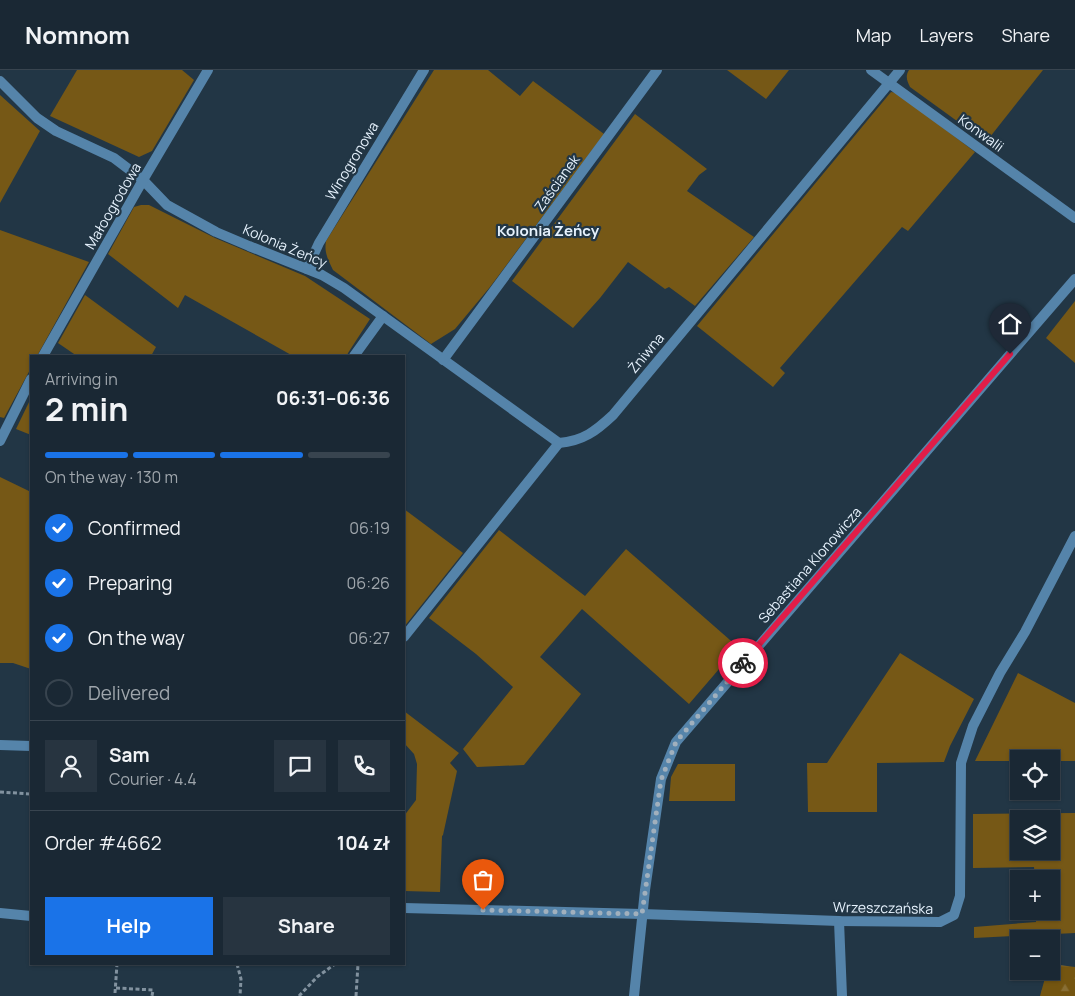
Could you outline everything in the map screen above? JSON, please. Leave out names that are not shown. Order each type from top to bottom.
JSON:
[{"type":"street","name":"Małoogrodowa","points":[[44,355],[208,70]]},
{"type":"street","name":"Winogronowa","points":[[307,268],[319,243],[424,70]]},
{"type":"street","name":"Zaścianek","points":[[444,360],[656,70]]},
{"type":"street","name":"Konwalii","points":[[871,70],[1075,218]]},
{"type":"street","name":"Żniwna","points":[[559,443],[578,440],[587,436],[613,415],[900,70]]},
{"type":"street","name":"Kolonia Żeńcy","points":[[0,81],[37,118],[56,131],[114,158],[143,180],[168,205],[216,232],[307,268],[344,288],[559,443]]},
{"type":"street","name":"Sebastiana Klonowicza","points":[[634,996],[642,914],[661,780],[676,742],[1075,279]]},
{"type":"street","points":[[355,355],[383,316]]},
{"type":"street","points":[[0,441],[30,381]]},
{"type":"street","points":[[405,636],[559,443]]},
{"type":"street","name":"Wrzeszczańska","points":[[405,908],[839,921],[940,922],[954,915],[960,896],[961,763],[973,726],[982,708],[1000,673],[1025,632],[1075,536]]},
{"type":"street","points":[[0,745],[30,746]]},
{"type":"street","points":[[0,913],[30,916]]},
{"type":"street","points":[[839,921],[842,996]]},
{"type":"path","points":[[0,792],[30,794]]},
{"type":"path","points":[[115,994],[117,965]]},
{"type":"path","points":[[237,965],[240,979],[240,996]]},
{"type":"path","points":[[299,996],[317,977],[334,965]]},
{"type":"path","points":[[356,996],[358,965]]},
{"type":"path","points":[[116,988],[153,990],[152,996]]},
{"type":"shaded area","points":[[77,70],[182,70],[194,80],[152,151],[139,157],[50,116]]},
{"type":"shaded area","points":[[434,70],[488,70],[520,96],[533,81],[604,134],[490,287],[455,329],[431,344],[333,270],[327,256],[326,241]]},
{"type":"shaded area","points":[[727,70],[789,70],[766,99]]},
{"type":"shaded area","points":[[909,70],[1043,70],[986,142],[910,87],[907,78]]},
{"type":"shaded area","points":[[891,92],[897,93],[975,152],[908,231],[902,227],[780,368],[785,373],[773,387],[697,326]]},
{"type":"shaded area","points":[[0,95],[40,131],[0,203]]},
{"type":"shaded area","points":[[635,114],[707,169],[699,175],[687,191],[754,237],[695,306],[669,287],[665,289],[628,262],[600,298],[573,328],[512,281]]},
{"type":"shaded area","points":[[149,205],[215,238],[305,276],[370,319],[347,355],[291,355],[185,295],[178,308],[108,254],[134,207]]},
{"type":"shaded area","points":[[0,230],[89,262],[38,355],[30,355],[30,370],[4,418],[0,417]]},
{"type":"shaded area","points":[[85,295],[156,347],[152,355],[76,355],[58,343]]},
{"type":"shaded area","points":[[1075,301],[1075,363],[1046,338]]},
{"type":"shaded area","points":[[30,400],[30,435],[16,429]]},
{"type":"shaded area","points":[[0,477],[30,492],[30,669],[13,663],[0,663]]},
{"type":"shaded area","points":[[405,510],[463,553],[405,626]]},
{"type":"shaded area","points":[[499,530],[585,596],[626,549],[738,647],[689,704],[582,609],[540,657],[581,694],[524,765],[477,767],[463,749],[513,687],[476,654],[429,618]]},
{"type":"shaded area","points":[[900,653],[974,699],[944,762],[877,763],[877,812],[808,812],[807,763],[827,763]]},
{"type":"shaded area","points":[[1018,673],[1075,703],[1075,761],[1060,761],[1060,750],[1010,750],[1010,761],[975,761]]},
{"type":"shaded area","points":[[405,712],[459,753],[450,763],[457,771],[442,836],[440,892],[405,891],[405,815],[416,800],[417,764],[414,754],[405,744]]},
{"type":"shaded area","points":[[678,764],[735,764],[735,801],[669,801],[671,777]]},
{"type":"shaded area","points":[[1060,813],[1075,813],[1075,933],[1060,934],[1060,930],[1010,930],[1010,936],[974,938],[974,927],[1036,922],[1036,920],[1060,920],[1060,870],[1034,870],[1034,867],[973,868],[973,814],[1010,814],[1010,860],[1060,860]]},
{"type":"green space","points":[[1060,965],[1075,967],[1075,996],[1040,996],[1044,980],[1060,980]]},
{"type":"way so far","points":[[483,910],[642,914],[661,780],[676,742],[743,663]]},
{"type":"district","name":"Kolonia Żeńcy","points":[[548,231]]},
{"type":"route","points":[[743,663],[1010,354]]}]
